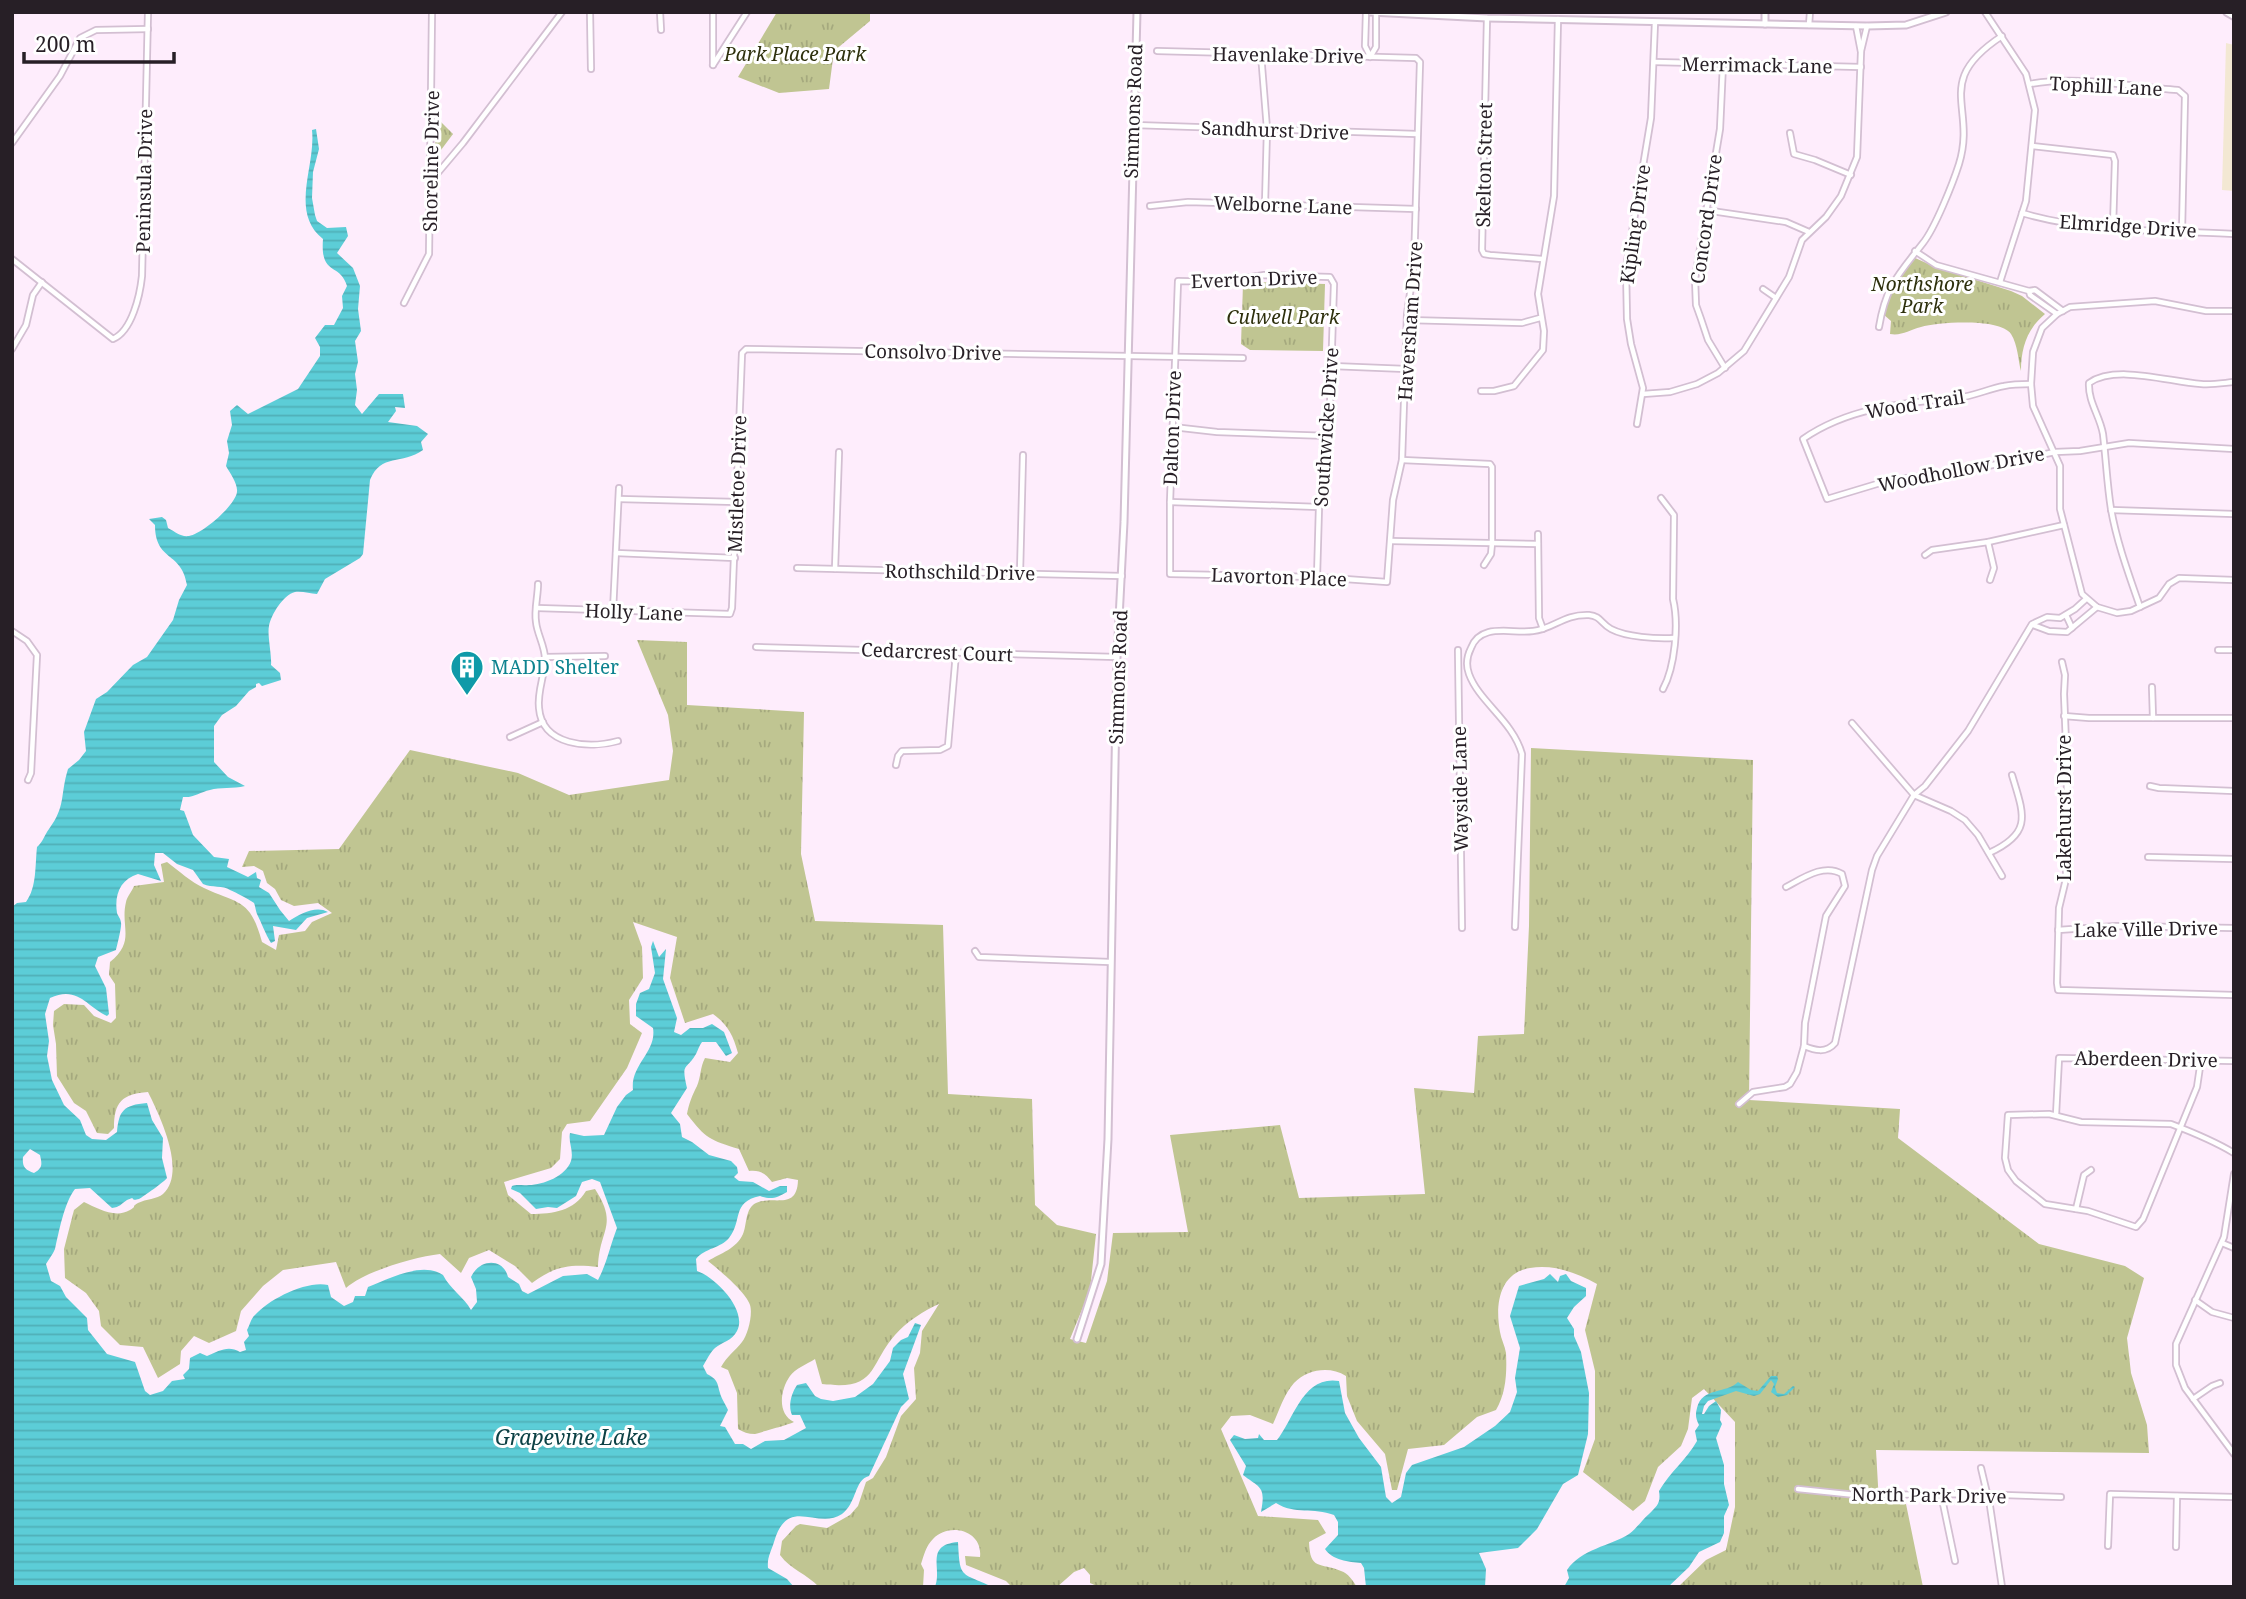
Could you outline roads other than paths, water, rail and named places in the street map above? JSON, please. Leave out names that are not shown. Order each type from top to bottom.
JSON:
[{"type":"main road","points":[[2227,12],[2234,16]]},
{"type":"street","name":"Peninsula Drive","points":[[42,282],[113,339],[121,334],[141,296],[148,12]]},
{"type":"street","name":"Shoreline Drive","points":[[404,303],[429,254],[432,12]]},
{"type":"street","points":[[430,181],[463,143],[562,12]]},
{"type":"street","points":[[590,12],[591,69]]},
{"type":"street","points":[[660,12],[661,30]]},
{"type":"street","points":[[713,12],[713,65],[747,12]]},
{"type":"street","name":"Simmons Road","points":[[1077,1339],[1101,1264],[1108,1130],[1117,657],[1122,576],[1137,12]]},
{"type":"street","points":[[1370,57],[1366,46],[1368,12],[1486,18],[1856,26],[1906,25],[1946,12]]},
{"type":"street","points":[[1370,57],[1376,47],[1376,12]]},
{"type":"street","points":[[1765,12],[1765,24]]},
{"type":"street","points":[[1809,25],[1810,12]]},
{"type":"street","points":[[1985,12],[2026,74],[2035,110],[2030,177],[2022,213],[2000,282]]},
{"type":"street","name":"Skelton Street","points":[[1486,18],[1482,250],[1490,256],[1542,259]]},
{"type":"street","points":[[1481,391],[1514,386],[1543,351],[1544,331],[1538,294],[1554,195],[1558,19]]},
{"type":"street","name":"Kipling Drive","points":[[1637,424],[1643,394],[1627,319],[1626,268],[1651,118],[1655,22]]},
{"type":"street","points":[[1643,394],[1682,390],[1725,368],[1744,351],[1793,270],[1800,247],[1809,232],[1826,217],[1841,196],[1857,157],[1861,52],[1856,26]]},
{"type":"street","points":[[1861,52],[1867,26]]},
{"type":"street","points":[[12,143],[60,76],[80,38],[96,30],[148,29]]},
{"type":"street","points":[[1879,327],[1887,291],[1934,225],[1959,165],[1963,132],[1959,99],[1964,76],[1978,53],[2002,36]]},
{"type":"street","name":"Havenlake Drive","points":[[1157,51],[1419,58]]},
{"type":"street","points":[[1261,54],[1267,129],[1265,204]]},
{"type":"street","name":"Haversham Drive","points":[[1387,582],[1393,500],[1402,460],[1407,320],[1414,266],[1419,58]]},
{"type":"street","name":"Merrimack Lane","points":[[1654,62],[1861,67]]},
{"type":"street","name":"Concord Drive","points":[[1723,64],[1720,130],[1695,279],[1696,304],[1708,340],[1725,368]]},
{"type":"street","name":"Tophill Lane","points":[[2030,84],[2071,82],[2182,92],[2185,96],[2182,231]]},
{"type":"street","name":"Sandhurst Drive","points":[[1133,125],[1417,134]]},
{"type":"street","points":[[1790,134],[1794,154],[1851,175]]},
{"type":"street","points":[[2032,146],[2113,155],[2113,227]]},
{"type":"street","name":"Welborne Lane","points":[[1150,206],[1188,202],[1416,209]]},
{"type":"street","points":[[1705,210],[1786,222],[1809,232]]},
{"type":"street","name":"Elmridge Drive","points":[[2022,213],[2062,223],[2234,234]]},
{"type":"street","points":[[1915,251],[1936,265],[2040,293],[2063,311]]},
{"type":"street","points":[[12,259],[42,282],[33,295],[26,325],[12,349]]},
{"type":"street","name":"Everton Drive","points":[[1178,281],[1231,281],[1264,275],[1330,277]]},
{"type":"street","name":"Southwicke Drive","points":[[1317,577],[1319,507],[1329,436],[1334,288],[1330,277]]},
{"type":"street","name":"Dalton Drive","points":[[1170,574],[1178,281]]},
{"type":"street","points":[[1763,289],[1776,298]]},
{"type":"street","points":[[2029,291],[2030,295],[2057,314]]},
{"type":"street","points":[[2234,311],[2206,311],[2155,301],[2081,305],[2063,311],[2042,328],[2035,342],[2031,384],[2034,406],[2060,466],[2060,509],[2082,594],[2086,598],[2097,607],[2117,612],[2131,611],[2160,598],[2169,584],[2179,578],[2234,580]]},
{"type":"street","points":[[1407,320],[1522,323],[1540,318]]},
{"type":"street","name":"Consolvo Drive","points":[[742,353],[752,348],[1243,358]]},
{"type":"street","name":"Mistletoe Drive","points":[[730,614],[735,558],[742,353]]},
{"type":"street","points":[[1332,366],[1406,369]]},
{"type":"street","points":[[2140,607],[2126,569],[2112,510],[2099,417],[2092,405],[2089,383],[2096,378],[2128,375],[2197,384],[2234,382]]},
{"type":"street","name":"Wood Trail","points":[[1827,499],[1803,439],[1826,424],[1885,406],[1957,398],[2007,385],[2031,384]]},
{"type":"street","points":[[1172,427],[1217,432],[1329,436]]},
{"type":"street","name":"Woodhollow Drive","points":[[1827,499],[1890,480],[1959,472],[2055,452],[2073,452],[2129,443],[2234,449]]},
{"type":"street","points":[[835,569],[839,452]]},
{"type":"street","points":[[1020,573],[1023,455]]},
{"type":"street","points":[[1402,460],[1490,464],[1492,543],[1491,554],[1484,565]]},
{"type":"street","points":[[613,611],[619,488]]},
{"type":"street","points":[[1661,498],[1674,514],[1673,599],[1676,612],[1670,677],[1663,689]]},
{"type":"street","points":[[619,499],[737,502]]},
{"type":"street","points":[[1170,502],[1319,507]]},
{"type":"street","points":[[2112,510],[2234,514]]},
{"type":"street","points":[[1925,555],[1932,550],[1988,542],[2064,525]]},
{"type":"street","points":[[1538,534],[1539,618],[1543,629]]},
{"type":"street","points":[[1391,541],[1538,544]]},
{"type":"street","points":[[1988,542],[1994,569],[1990,580]]},
{"type":"street","points":[[616,553],[735,558]]},
{"type":"street","name":"Rothschild Drive","points":[[797,568],[1122,576]]},
{"type":"street","name":"Lavorton Place","points":[[1170,574],[1317,577],[1387,582]]},
{"type":"street","points":[[538,584],[535,617],[545,657],[539,708],[543,722],[556,737],[564,741],[586,744],[618,741]]},
{"type":"street","points":[[1804,1046],[1821,1050],[1835,1044],[1872,870],[1877,856],[1914,795],[1925,786],[1968,731],[2032,624],[2047,617],[2060,618],[2086,598]]},
{"type":"street","points":[[2032,624],[2049,631],[2067,632],[2097,607]]},
{"type":"street","name":"Holly Lane","points":[[537,608],[730,614]]},
{"type":"street","points":[[1515,927],[1522,754],[1513,734],[1469,675],[1472,643],[1492,631],[1533,631],[1543,629],[1560,619],[1586,615],[1598,617],[1611,629],[1640,637],[1674,638]]},
{"type":"street","points":[[2066,615],[2072,628]]},
{"type":"street","points":[[12,631],[27,641],[37,655],[31,773],[28,780]]},
{"type":"street","name":"Cedarcrest Court","points":[[756,647],[1117,657]]},
{"type":"street","name":"Wayside Lane","points":[[1458,650],[1462,928]]},
{"type":"street","points":[[2218,650],[2234,650]]},
{"type":"street","points":[[896,765],[902,751],[940,750],[948,746],[956,653]]},
{"type":"street","points":[[545,657],[605,656]]},
{"type":"street","name":"Lakehurst Drive","points":[[2062,663],[2065,675],[2067,769],[2066,879],[2059,908],[2059,990],[2234,995]]},
{"type":"street","points":[[2152,687],[2153,718]]},
{"type":"street","points":[[2064,716],[2089,719],[2234,718]]},
{"type":"street","points":[[510,737],[543,722]]},
{"type":"street","points":[[1852,723],[1914,795],[1965,820],[2002,876]]},
{"type":"street","points":[[1989,853],[2013,840],[2023,818],[2012,775]]},
{"type":"street","points":[[2150,786],[2234,791]]},
{"type":"street","points":[[2148,857],[2234,859]]},
{"type":"street","points":[[1739,1104],[1753,1092],[1790,1084],[1797,1072],[1804,1046],[1805,1023],[1826,916],[1845,886],[1842,874],[1832,869],[1823,870],[1786,887]]},
{"type":"street","name":"Lake Ville Drive","points":[[2058,930],[2116,926],[2234,929]]},
{"type":"street","points":[[975,951],[979,957],[1110,962]]},
{"type":"street","name":"Aberdeen Drive","points":[[2056,1115],[2059,1058],[2234,1061]]},
{"type":"street","points":[[2201,1059],[2197,1087],[2180,1128],[2143,1219],[2136,1227],[2076,1209],[2045,1204],[2010,1174],[2005,1158],[2008,1115],[2056,1115],[2081,1122],[2152,1122],[2180,1128],[2234,1153]]},
{"type":"street","points":[[2076,1209],[2084,1175],[2091,1170]]},
{"type":"street","points":[[2234,1174],[2222,1242],[2176,1344],[2179,1375],[2193,1399],[2234,1454]]},
{"type":"street","points":[[2222,1242],[2234,1248]]},
{"type":"street","points":[[2195,1300],[2212,1312],[2234,1318]]},
{"type":"street","points":[[2193,1399],[2220,1383]]},
{"type":"street","points":[[1981,1468],[2002,1587]]},
{"type":"street","name":"North Park Drive","points":[[1798,1489],[1856,1495],[2061,1497]]},
{"type":"street","points":[[1941,1494],[1955,1561]]},
{"type":"street","points":[[2108,1546],[2110,1494],[2234,1497]]},
{"type":"street","points":[[2176,1547],[2177,1496]]},
{"type":"water","name":"Grapevine Lake","points":[[316,129],[319,149],[313,172],[312,198],[315,215],[317,221],[327,228],[346,227],[348,236],[337,253],[353,268],[360,286],[358,309],[361,331],[355,341],[358,362],[355,374],[355,405],[362,414],[379,394],[403,394],[405,408],[395,407],[396,411],[388,422],[417,426],[428,434],[421,442],[423,450],[380,466],[370,480],[363,554],[360,558],[325,579],[317,594],[295,592],[286,597],[275,611],[269,630],[271,665],[280,673],[281,680],[262,686],[256,684],[236,706],[222,715],[214,726],[214,762],[228,777],[245,786],[214,789],[183,797],[180,810],[184,811],[193,835],[214,857],[229,859],[227,867],[248,877],[256,872],[257,878],[261,880],[259,887],[269,893],[289,921],[313,910],[328,912],[307,918],[296,930],[273,926],[275,941],[271,943],[254,903],[227,888],[203,884],[193,870],[177,864],[163,853],[155,853],[154,865],[161,881],[138,874],[123,884],[117,900],[121,925],[116,950],[98,957],[95,966],[106,988],[109,1014],[107,1016],[82,999],[68,994],[50,998],[45,1014],[49,1041],[47,1056],[52,1080],[64,1105],[80,1120],[86,1135],[92,1139],[106,1140],[117,1132],[124,1110],[132,1105],[147,1103],[152,1120],[163,1138],[162,1158],[167,1178],[139,1199],[130,1199],[112,1208],[90,1188],[75,1189],[65,1210],[55,1249],[46,1264],[51,1281],[60,1286],[66,1297],[87,1318],[88,1330],[107,1354],[135,1362],[145,1391],[150,1395],[163,1391],[172,1381],[185,1379],[183,1375],[189,1369],[190,1358],[200,1353],[207,1356],[227,1349],[240,1352],[246,1350],[244,1342],[249,1336],[247,1330],[254,1316],[279,1297],[310,1285],[328,1285],[331,1297],[344,1306],[353,1302],[355,1296],[365,1296],[368,1287],[395,1276],[416,1271],[435,1271],[443,1275],[471,1310],[477,1302],[471,1277],[485,1264],[496,1263],[501,1266],[508,1277],[528,1294],[563,1276],[587,1274],[598,1280],[617,1228],[600,1182],[592,1179],[582,1182],[576,1196],[557,1208],[536,1209],[520,1193],[511,1189],[514,1185],[535,1185],[547,1181],[564,1171],[572,1157],[570,1133],[584,1136],[604,1135],[617,1107],[633,1090],[635,1073],[648,1052],[653,1037],[653,1028],[636,1016],[636,1004],[640,993],[649,989],[655,973],[651,947],[653,941],[659,957],[666,949],[663,979],[677,1018],[674,1032],[681,1035],[690,1028],[703,1028],[712,1024],[724,1032],[732,1053],[726,1056],[716,1042],[702,1042],[686,1068],[684,1074],[687,1088],[671,1113],[680,1124],[682,1137],[709,1155],[731,1161],[737,1167],[738,1173],[734,1177],[739,1181],[753,1182],[769,1191],[787,1186],[787,1192],[780,1196],[760,1196],[745,1203],[729,1238],[696,1259],[697,1271],[728,1295],[738,1314],[739,1323],[735,1334],[713,1349],[703,1366],[716,1382],[728,1410],[720,1426],[725,1427],[735,1444],[743,1444],[751,1449],[765,1441],[784,1440],[806,1428],[800,1415],[792,1415],[790,1408],[797,1385],[806,1383],[815,1396],[821,1399],[833,1401],[855,1397],[873,1384],[890,1361],[893,1348],[908,1337],[915,1323],[921,1325],[903,1374],[909,1399],[901,1407],[869,1476],[861,1482],[847,1509],[832,1518],[795,1517],[787,1520],[780,1528],[768,1568],[787,1579],[794,1587],[12,1587],[12,907],[26,902],[30,896],[35,876],[37,847],[58,814],[68,769],[86,751],[84,732],[96,699],[107,692],[133,665],[147,657],[173,620],[187,585],[180,566],[159,545],[155,525],[149,519],[162,517],[168,528],[189,536],[202,530],[224,512],[237,492],[226,466],[229,453],[227,441],[232,425],[230,411],[237,405],[248,414],[298,389],[320,356],[320,347],[315,338],[325,325],[334,325],[343,308],[342,296],[347,286],[340,274],[324,259],[323,239],[307,216],[306,188],[312,130]],"holes":[[[30,1149],[40,1155],[39,1169],[34,1173],[28,1171],[23,1157]]]},
{"type":"water","points":[[1550,1274],[1558,1282],[1560,1276],[1566,1274],[1571,1281],[1586,1288],[1586,1296],[1567,1318],[1574,1329],[1581,1352],[1589,1393],[1588,1434],[1578,1475],[1563,1484],[1537,1529],[1518,1548],[1479,1553],[1486,1569],[1485,1587],[1366,1587],[1361,1563],[1336,1558],[1325,1549],[1338,1535],[1338,1522],[1334,1515],[1290,1509],[1276,1503],[1261,1512],[1262,1492],[1243,1475],[1246,1466],[1230,1440],[1234,1435],[1245,1439],[1258,1438],[1259,1434],[1264,1440],[1277,1440],[1308,1391],[1327,1381],[1339,1381],[1345,1413],[1359,1438],[1381,1467],[1386,1497],[1392,1503],[1401,1497],[1406,1473],[1412,1465],[1464,1447],[1495,1426],[1510,1412],[1517,1392],[1515,1378],[1520,1348],[1510,1316],[1519,1286],[1544,1279]]},
{"type":"water","points":[[1771,1376],[1777,1376],[1777,1393],[1784,1394],[1795,1387],[1787,1395],[1778,1397],[1771,1392],[1774,1384],[1771,1380],[1760,1394],[1754,1396],[1736,1391],[1708,1401],[1704,1406],[1702,1414],[1716,1401],[1721,1410],[1722,1424],[1716,1438],[1724,1465],[1724,1484],[1729,1505],[1724,1516],[1724,1533],[1720,1542],[1699,1552],[1689,1567],[1668,1587],[1564,1587],[1569,1578],[1567,1570],[1573,1563],[1580,1557],[1629,1534],[1656,1506],[1659,1491],[1697,1441],[1695,1431],[1699,1425],[1696,1410],[1700,1401],[1709,1394],[1738,1382],[1758,1391]]},
{"type":"water","points":[[958,1542],[961,1569],[964,1573],[993,1587],[935,1587],[938,1553],[948,1544]]},
{"type":"place","name":"MADD Shelter","points":[[467,697]]},
{"type":"park label","name":"Park Place Park","points":[[795,54]]},
{"type":"park label","name":"Northshore Park","points":[[1922,295]]},
{"type":"park label","name":"Culwell Park","points":[[1283,317]]}]
